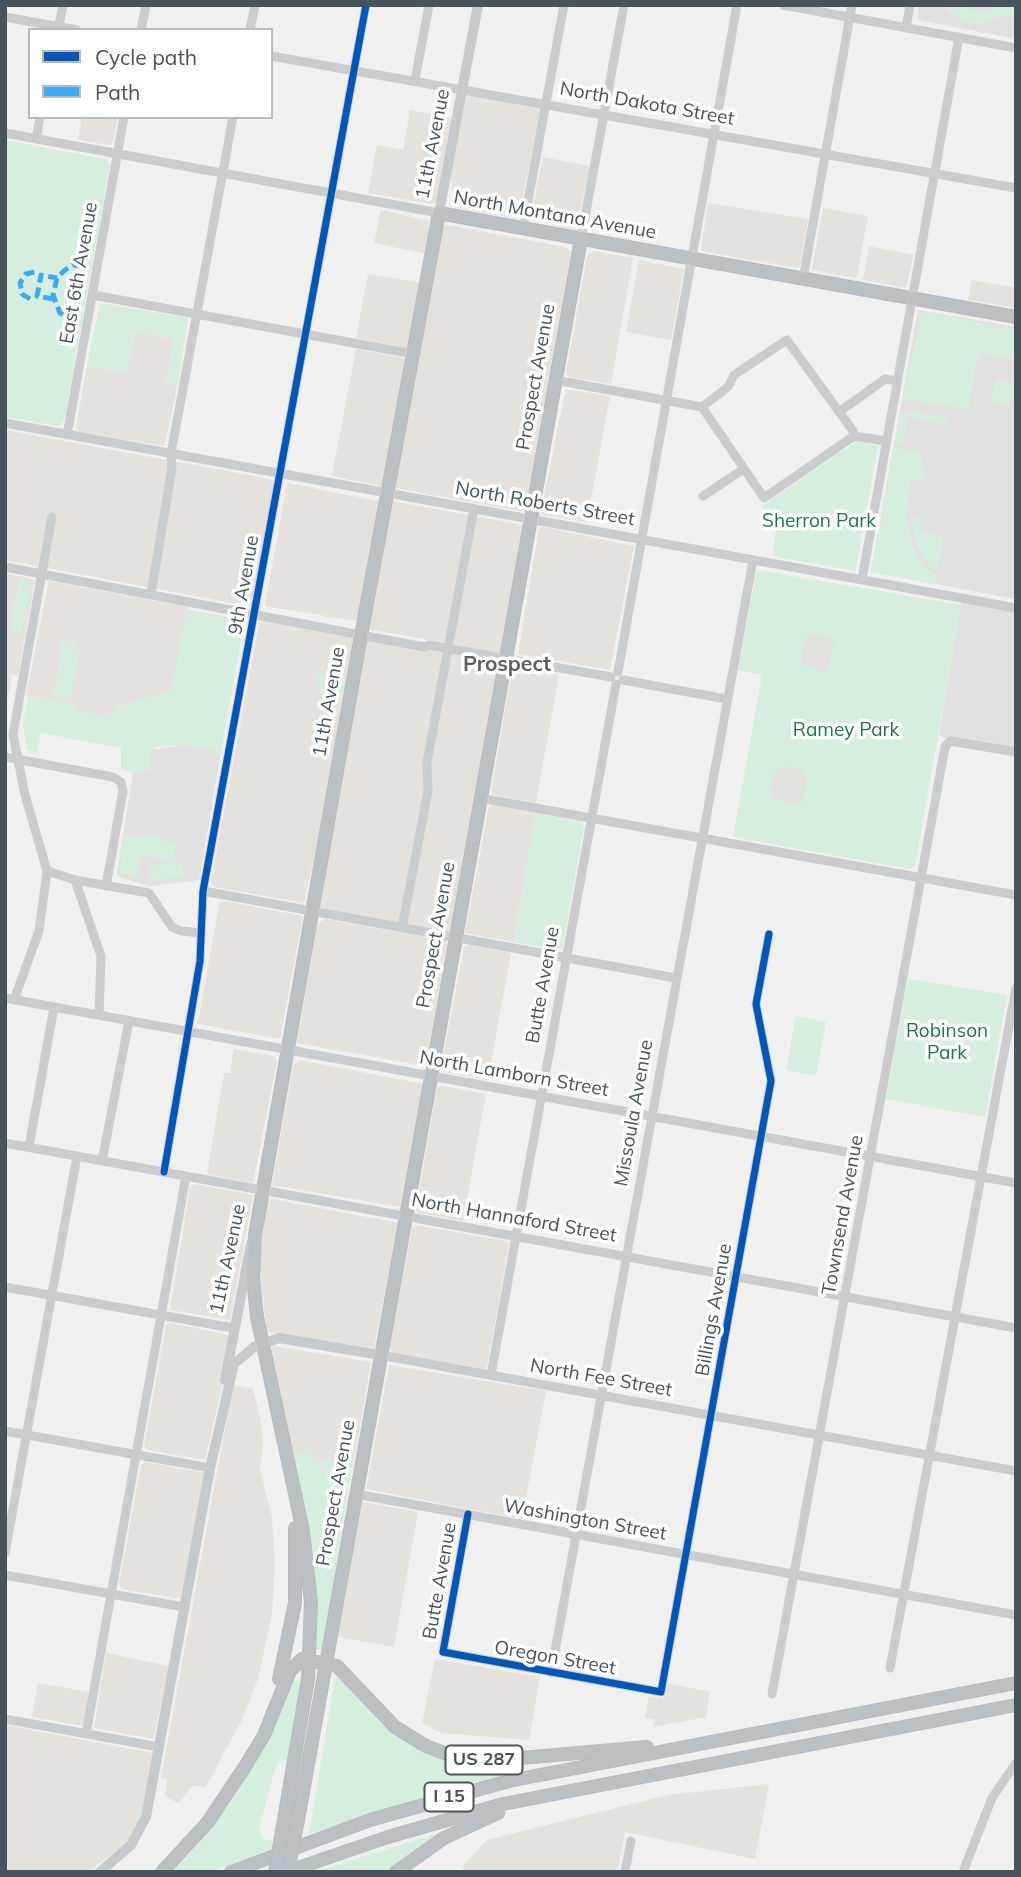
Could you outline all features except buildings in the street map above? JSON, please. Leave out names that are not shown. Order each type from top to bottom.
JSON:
[{"type":"highway","name":"North Montana Avenue","points":[[439,213],[1016,317]]},
{"type":"highway","name":"11th Avenue","points":[[257,1221],[361,633],[439,213]]},
{"type":"highway","name":"Prospect Avenue","points":[[287,1872],[581,239]]},
{"type":"highway","name":"Prospect Avenue","points":[[257,1221],[253,1278],[262,1343],[290,1468],[309,1573],[310,1661],[275,1872]]},
{"type":"highway","points":[[240,1775],[272,1702],[293,1618],[297,1550],[290,1468]]},
{"type":"highway","points":[[162,1872],[208,1822],[240,1775],[264,1735],[291,1668],[300,1660],[310,1661]]},
{"type":"highway","name":"US 287","points":[[310,1661],[337,1666],[349,1676],[379,1713],[396,1727],[426,1745],[453,1756],[495,1760],[653,1746],[675,1748]]},
{"type":"highway","name":"I 15","points":[[231,1872],[347,1828],[439,1799],[533,1776],[1016,1683]]},
{"type":"highway","name":"I 15","points":[[287,1872],[411,1829],[558,1793],[1013,1705]]},
{"type":"highway","points":[[396,1872],[425,1849],[472,1823],[555,1798],[558,1793]]},
{"type":"main road","name":"11th Avenue","points":[[439,213],[478,5]]},
{"type":"main road","name":"11th Avenue","points":[[223,1405],[226,1363],[257,1221]]},
{"type":"main road","name":"North Fee Street","points":[[262,1343],[279,1338],[380,1355]]},
{"type":"main road","name":"11th Avenue","points":[[100,1872],[126,1851],[141,1830],[152,1790],[223,1405],[234,1364],[244,1353],[262,1343]]},
{"type":"street","points":[[5,17],[58,28],[63,5]]},
{"type":"street","points":[[141,28],[146,5]]},
{"type":"street","points":[[250,28],[254,5]]},
{"type":"street","name":"9th Avenue","points":[[164,1172],[200,961],[203,891],[366,5]]},
{"type":"street","points":[[415,80],[429,5]]},
{"type":"street","points":[[523,228],[564,5]]},
{"type":"street","name":"Prospect Avenue","points":[[581,239],[624,5]]},
{"type":"street","name":"Butte Avenue","points":[[491,1376],[737,5]]},
{"type":"street","points":[[783,5],[1016,48]]},
{"type":"street","points":[[803,279],[852,5]]},
{"type":"street","points":[[906,28],[910,5]]},
{"type":"street","points":[[862,579],[959,37]]},
{"type":"street","name":"North Dakota Street","points":[[273,56],[1016,188]]},
{"type":"street","points":[[36,139],[40,119]]},
{"type":"street","name":"East 6th Avenue","points":[[68,435],[124,119]]},
{"type":"street","points":[[151,594],[172,468],[171,454],[233,119]]},
{"type":"street","name":"North Montana Avenue","points":[[5,133],[439,213]]},
{"type":"street","points":[[93,295],[413,354]]},
{"type":"street","points":[[702,407],[728,387],[734,375],[784,340],[789,342],[853,431],[853,436]]},
{"type":"street","points":[[839,412],[885,379],[897,381]]},
{"type":"street","points":[[555,380],[702,407],[742,470],[761,496],[767,498],[853,436],[886,442]]},
{"type":"street","name":"North Roberts Street","points":[[5,424],[1016,608]]},
{"type":"street","points":[[702,496],[742,470]]},
{"type":"street","points":[[402,928],[428,791],[428,762],[474,509]]},
{"type":"street","points":[[10,999],[39,931],[47,871],[13,734],[52,517]]},
{"type":"street","name":"Missoula Avenue","points":[[551,1673],[753,559]]},
{"type":"street","points":[[5,567],[361,633],[383,636],[388,634],[425,641],[429,645],[726,699]]},
{"type":"street","name":"Townsend Avenue","points":[[772,1694],[948,741],[1016,752]]},
{"type":"street","points":[[5,757],[113,777],[121,782],[123,791],[106,886]]},
{"type":"street","points":[[480,798],[1016,895]]},
{"type":"street","points":[[47,871],[75,880],[149,893],[172,927],[181,932],[201,933]]},
{"type":"street","points":[[75,880],[101,956],[99,1015]]},
{"type":"street","points":[[203,891],[676,978]]},
{"type":"street","name":"Billings Avenue","points":[[661,1692],[771,1081],[756,1004],[768,934]]},
{"type":"street","points":[[890,1668],[981,1177],[1012,1037],[1016,988]]},
{"type":"street","name":"North Lamborn Street","points":[[10,999],[1016,1183]]},
{"type":"street","points":[[29,1147],[54,1007]]},
{"type":"street","points":[[102,1160],[129,1021]]},
{"type":"street","name":"North Hannaford Street","points":[[5,1143],[1016,1328]]},
{"type":"street","points":[[5,1553],[77,1156]]},
{"type":"street","points":[[86,1734],[186,1176]]},
{"type":"street","points":[[5,1287],[233,1328]]},
{"type":"street","name":"North Fee Street","points":[[380,1355],[1016,1471]]},
{"type":"street","points":[[5,1431],[211,1468]]},
{"type":"street","name":"Washington Street","points":[[356,1494],[1016,1615]]},
{"type":"street","name":"Butte Avenue","points":[[443,1652],[468,1514]]},
{"type":"street","points":[[5,1575],[184,1607]]},
{"type":"street","name":"Oregon Street","points":[[443,1652],[661,1692]]},
{"type":"street","points":[[5,1719],[159,1747]]},
{"type":"street","points":[[963,1872],[992,1797],[1016,1763]]},
{"type":"street","points":[[625,1872],[631,1841]]},
{"type":"shaded area","points":[[918,5],[1016,5],[1016,39],[918,20]]},
{"type":"shaded area","points":[[471,94],[541,109],[518,219],[458,208],[453,204],[451,176],[466,98]]},
{"type":"shaded area","points":[[410,110],[452,118],[436,202],[432,204],[368,193],[377,145],[403,150]]},
{"type":"shaded area","points":[[82,119],[118,119],[113,142],[109,145],[78,140]]},
{"type":"shaded area","points":[[543,157],[590,166],[576,230],[530,219]]},
{"type":"shaded area","points":[[708,203],[808,219],[800,266],[797,268],[701,251]]},
{"type":"shaded area","points":[[823,208],[868,216],[857,278],[812,270]]},
{"type":"shaded area","points":[[381,210],[429,221],[427,254],[374,243]]},
{"type":"shaded area","points":[[447,225],[565,247],[571,251],[525,512],[395,488],[442,229]]},
{"type":"shaded area","points":[[869,246],[914,255],[906,288],[863,280]]},
{"type":"shaded area","points":[[594,251],[633,258],[611,384],[569,377],[566,373],[587,256]]},
{"type":"shaded area","points":[[639,260],[684,269],[671,340],[626,332]]},
{"type":"shaded area","points":[[368,274],[422,283],[410,345],[406,348],[356,338]]},
{"type":"shaded area","points":[[972,280],[1016,288],[1016,308],[968,300]]},
{"type":"shaded area","points":[[918,310],[1016,327],[1016,599],[871,572]]},
{"type":"shaded area","points":[[136,332],[174,339],[166,382],[178,384],[164,446],[78,432],[76,428],[87,366],[126,373]]},
{"type":"shaded area","points":[[356,349],[403,358],[406,362],[384,483],[379,486],[332,476]]},
{"type":"shaded area","points":[[566,389],[610,396],[587,522],[543,515],[541,511]]},
{"type":"shaded area","points":[[5,430],[275,480],[252,607],[5,560]]},
{"type":"shaded area","points":[[287,483],[379,501],[357,621],[265,606]]},
{"type":"shaded area","points":[[391,501],[524,525],[501,653],[368,629]]},
{"type":"shaded area","points":[[543,527],[634,546],[610,670],[518,654],[539,529]]},
{"type":"shaded area","points":[[5,573],[35,580],[18,676],[8,675],[12,678],[8,698],[5,698]]},
{"type":"shaded area","points":[[49,581],[188,607],[172,690],[122,706],[116,703],[113,712],[106,716],[74,710],[74,705],[26,695]]},
{"type":"shaded area","points":[[962,598],[1016,608],[1016,752],[948,741],[939,734]]},
{"type":"shaded area","points":[[263,621],[352,638],[353,641],[319,836],[304,903],[215,887],[211,882],[259,623]]},
{"type":"shaded area","points":[[367,637],[500,661],[451,932],[319,908]]},
{"type":"shaded area","points":[[516,667],[559,675],[536,803],[493,795],[491,791],[512,670]]},
{"type":"shaded area","points":[[182,745],[221,751],[199,880],[151,886],[121,878],[117,874],[133,773],[150,770],[149,754],[152,750]]},
{"type":"shaded area","points":[[492,805],[536,813],[513,942],[465,933],[489,807]]},
{"type":"shaded area","points":[[224,901],[303,916],[280,1039],[198,1024],[219,904]]},
{"type":"shaded area","points":[[325,919],[448,941],[425,1066],[297,1043],[317,924]]},
{"type":"shaded area","points":[[468,945],[511,953],[488,1080],[444,1072],[441,1067],[464,947]]},
{"type":"shaded area","points":[[234,1049],[273,1056],[277,1061],[253,1183],[207,1174],[224,1073],[230,1073]]},
{"type":"shaded area","points":[[300,1060],[423,1084],[400,1207],[272,1185],[293,1065]]},
{"type":"shaded area","points":[[442,1086],[486,1094],[463,1221],[418,1213],[416,1209],[437,1088]]},
{"type":"shaded area","points":[[195,1184],[253,1195],[230,1320],[170,1310],[190,1187]]},
{"type":"shaded area","points":[[272,1199],[398,1223],[374,1348],[267,1332],[259,1267],[266,1203]]},
{"type":"shaded area","points":[[415,1225],[506,1241],[509,1244],[487,1367],[483,1369],[392,1353],[389,1349],[412,1228]]},
{"type":"shaded area","points":[[171,1323],[228,1335],[220,1395],[205,1460],[148,1450],[144,1446],[166,1325]]},
{"type":"shaded area","points":[[273,1346],[371,1362],[353,1467],[294,1465],[270,1355]]},
{"type":"shaded area","points":[[389,1365],[546,1391],[522,1519],[366,1489]]},
{"type":"shaded area","points":[[233,1385],[253,1389],[261,1421],[263,1441],[260,1470],[272,1518],[275,1565],[272,1614],[258,1679],[242,1720],[205,1788],[194,1785],[178,1803],[165,1796],[167,1779],[161,1778]]},
{"type":"shaded area","points":[[145,1462],[205,1473],[181,1599],[122,1589],[119,1585],[141,1465]]},
{"type":"shaded area","points":[[362,1502],[418,1512],[394,1647],[338,1637]]},
{"type":"shaded area","points":[[106,1653],[170,1666],[153,1739],[94,1728]]},
{"type":"shaded area","points":[[435,1659],[540,1677],[529,1740],[441,1733],[422,1723]]},
{"type":"shaded area","points":[[38,1683],[89,1692],[83,1726],[32,1717]]},
{"type":"shaded area","points":[[667,1683],[710,1692],[706,1717],[653,1727],[655,1720],[645,1718],[649,1697],[664,1698]]},
{"type":"shaded area","points":[[5,1725],[153,1753],[144,1807],[132,1837],[88,1872],[5,1872]]},
{"type":"shaded area","points":[[769,1784],[755,1859],[625,1832],[617,1872],[461,1872],[465,1863],[487,1840],[668,1795]]},
{"type":"green space","points":[[942,5],[958,5],[981,13],[1000,5],[1015,5],[1012,18],[1005,15],[981,24],[961,21]]},
{"type":"green space","points":[[5,140],[105,159],[110,163],[65,417],[59,426],[5,417]]},
{"type":"green space","points":[[100,303],[188,318],[178,384],[166,382],[174,339],[136,332],[126,373],[87,366]]},
{"type":"green space","points":[[921,312],[1016,329],[1016,359],[979,353],[968,409],[903,399]]},
{"type":"green space","points":[[995,379],[1016,383],[1016,396],[1012,395],[1010,406],[991,402]]},
{"type":"green space","points":[[901,410],[948,419],[947,425],[908,417],[902,446],[895,445]]},
{"type":"green space","name":"Sherron Park","points":[[859,440],[878,446],[855,571],[773,556],[776,527],[762,506]]},
{"type":"green space","points":[[894,448],[920,453],[927,482],[911,480],[906,517],[915,552],[923,565],[937,576],[936,583],[872,572]]},
{"type":"green space","points":[[912,517],[921,518],[919,531],[944,536],[937,571],[930,567],[916,545]]},
{"type":"green space","name":"Ramey Park","points":[[757,570],[961,605],[915,866],[910,869],[733,837],[762,675],[738,670]]},
{"type":"green space","points":[[19,578],[33,582],[21,633],[10,628]]},
{"type":"green space","points":[[187,609],[245,620],[221,751],[182,745],[157,747],[149,754],[150,770],[133,773],[121,768],[121,748],[41,733],[37,753],[27,750],[23,725],[28,696],[75,705],[74,710],[106,716],[113,712],[116,703],[122,706],[172,690]]},
{"type":"green space","points":[[63,640],[74,642],[76,648],[80,649],[71,697],[68,700],[53,697]]},
{"type":"green space","points":[[319,672],[345,677],[342,698],[319,694],[319,681],[311,676],[318,675]]},
{"type":"green space","points":[[536,813],[580,821],[584,825],[563,945],[559,950],[513,942]]},
{"type":"green space","points":[[159,836],[161,841],[176,843],[173,861],[141,856],[137,876],[119,873],[124,837]]},
{"type":"green space","points":[[183,862],[183,877],[150,881],[148,866]]},
{"type":"green space","name":"Robinson Park","points":[[908,979],[1007,995],[985,1117],[886,1099]]},
{"type":"green space","points":[[796,1016],[826,1022],[816,1076],[786,1070]]},
{"type":"green space","points":[[345,1443],[356,1444],[322,1650],[315,1649],[315,1611],[292,1457],[312,1448],[316,1461],[332,1458],[332,1464],[339,1464],[346,1462],[349,1447]]},
{"type":"green space","points":[[340,1677],[384,1725],[397,1735],[445,1758],[486,1765],[520,1764],[523,1770],[309,1834],[335,1678]]},
{"type":"green space","points":[[289,1680],[303,1681],[288,1761],[280,1760],[274,1772],[259,1828],[263,1838],[275,1843],[274,1847],[212,1872],[171,1872],[185,1859],[233,1800],[264,1742]]},
{"type":"green space","points":[[451,1829],[403,1858],[389,1872],[314,1872]]},
{"type":"sand","points":[[813,633],[834,640],[829,669],[823,672],[801,664],[804,639]]},
{"type":"sand","points":[[790,767],[801,771],[807,779],[803,800],[799,804],[774,799],[769,792],[775,773]]},
{"type":"marked path","points":[[76,322],[60,313],[53,295],[57,278],[65,270],[73,265],[86,266]]},
{"type":"marked path","points":[[30,299],[22,294],[20,283],[26,274],[35,272]]},
{"type":"marked path","points":[[53,299],[37,296],[41,275],[57,278]]},
{"type":"cycle path","points":[[164,1172],[200,961],[203,891],[366,5]]},
{"type":"cycle path","points":[[468,1514],[443,1652],[661,1692],[771,1081],[756,1004],[769,934]]},
{"type":"district","name":"Prospect","points":[[507,665]]}]
